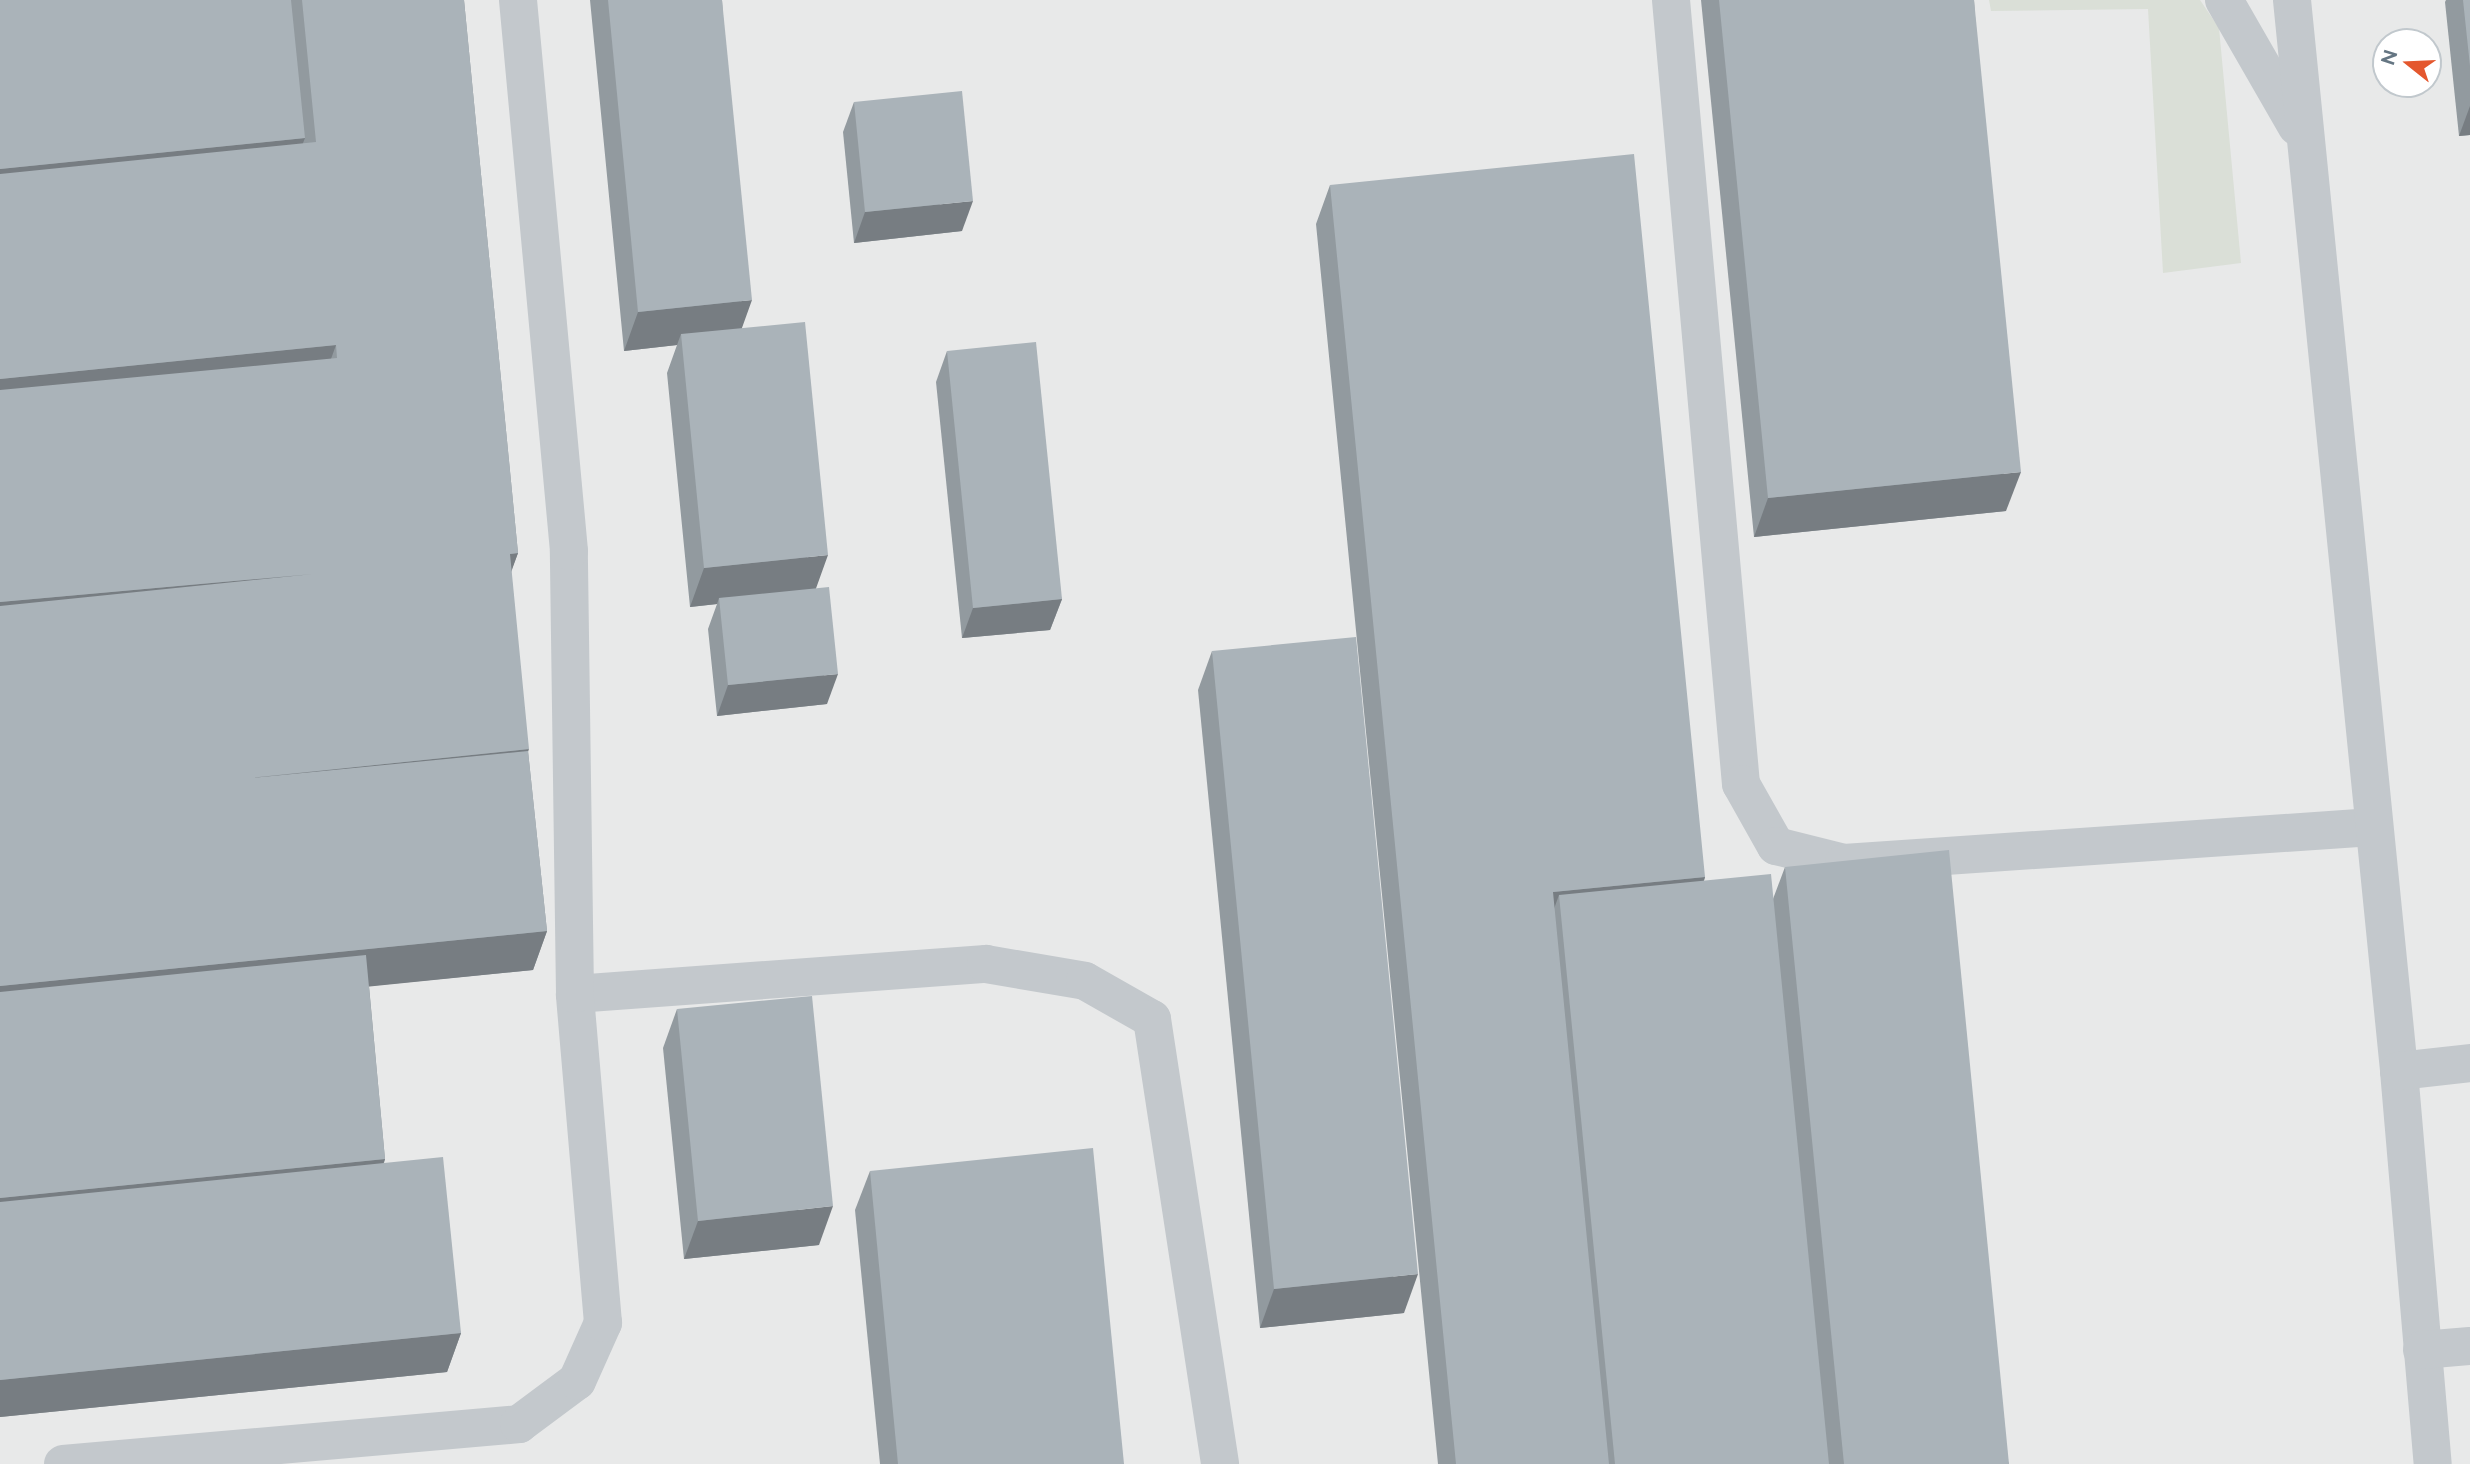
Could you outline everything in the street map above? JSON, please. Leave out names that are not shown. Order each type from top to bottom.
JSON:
[{"type":"lane","points":[[63,1464],[519,1424],[577,1381],[603,1323],[575,994],[569,551],[518,0]]},
{"type":"lane","points":[[1671,0],[1741,783],[1776,846],[1844,863],[2373,827]]},
{"type":"lane","points":[[2224,0],[2302,135]]},
{"type":"lane","points":[[2292,0],[2302,135],[2399,1071],[2432,1464]]},
{"type":"lane","points":[[575,994],[986,964],[1085,981],[1152,1019],[1220,1464]]},
{"type":"lane","points":[[2399,1071],[2470,1063]]},
{"type":"lane","points":[[2423,1350],[2470,1346]]},
{"type":"shaded area","points":[[0,0],[2470,0],[2470,1464],[0,1464]]},
{"type":"shaded area","points":[[1989,0],[2200,0],[2219,28],[2241,263],[2163,273],[2148,9],[1991,11]]},
{"type":"building","points":[[0,0],[291,0],[305,138],[0,169]]},
{"type":"building","points":[[302,0],[464,0],[518,553],[510,554],[529,749],[231,780],[528,751],[547,931],[0,986],[0,606],[313,574],[0,602],[0,390],[337,358],[336,345],[0,379],[0,174],[316,142]]},
{"type":"building","points":[[608,0],[722,0],[752,300],[638,312]]},
{"type":"building","points":[[1719,0],[1974,0],[2021,472],[1768,498]]},
{"type":"building","points":[[2463,0],[2470,0],[2470,66]]},
{"type":"building","points":[[962,91],[973,201],[865,212],[854,102]]},
{"type":"building","points":[[1634,154],[1705,877],[1553,892],[1609,1464],[1456,1464],[1330,185]]},
{"type":"building","points":[[805,322],[828,555],[704,568],[681,334]]},
{"type":"building","points":[[1036,342],[1062,599],[973,608],[947,351]]},
{"type":"building","points":[[829,587],[838,674],[728,685],[719,598]]},
{"type":"building","points":[[1356,637],[1418,1274],[1274,1289],[1212,651]]},
{"type":"building","points":[[1949,850],[2009,1464],[1844,1464],[1785,867]]},
{"type":"building","points":[[1771,874],[1829,1464],[1615,1464],[1559,895]]},
{"type":"building","points":[[366,955],[385,1159],[0,1198],[0,992]]},
{"type":"building","points":[[812,996],[833,1206],[698,1221],[677,1009]]},
{"type":"building","points":[[1093,1148],[1124,1464],[898,1464],[870,1171]]},
{"type":"building","points":[[443,1157],[461,1333],[0,1380],[0,1202]]}]
